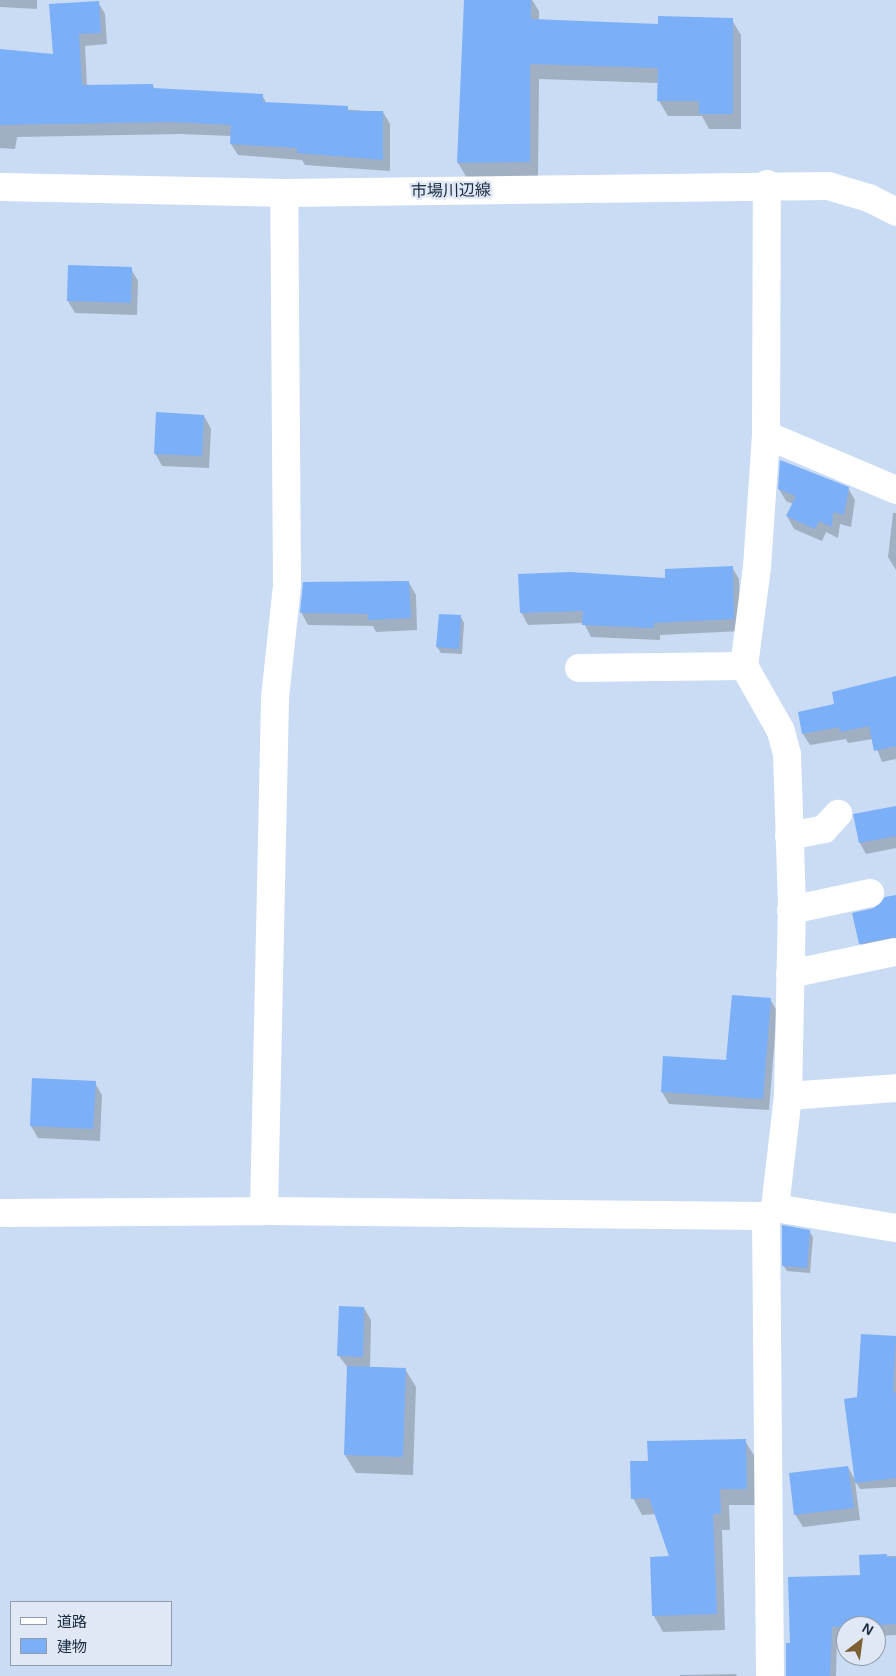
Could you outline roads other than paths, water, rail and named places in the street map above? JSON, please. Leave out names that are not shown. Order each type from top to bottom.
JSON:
[{"type":"street","name":"市場川辺線","points":[[0,187],[284,193],[767,184],[828,186],[869,198],[896,212]]},
{"type":"street","points":[[767,184],[766,435],[757,567],[744,666],[781,731],[787,754],[791,910],[788,1096],[770,1212],[770,1676]]},
{"type":"street","points":[[264,1211],[275,698],[287,585],[284,193]]},
{"type":"street","points":[[766,435],[896,490]]},
{"type":"street","points":[[579,668],[744,666]]},
{"type":"street","points":[[789,836],[824,829],[838,814]]},
{"type":"street","points":[[791,910],[870,893]]},
{"type":"street","points":[[790,974],[894,952]]},
{"type":"street","points":[[788,1096],[896,1088]]},
{"type":"street","points":[[0,1213],[264,1211],[770,1212],[896,1228]]}]
